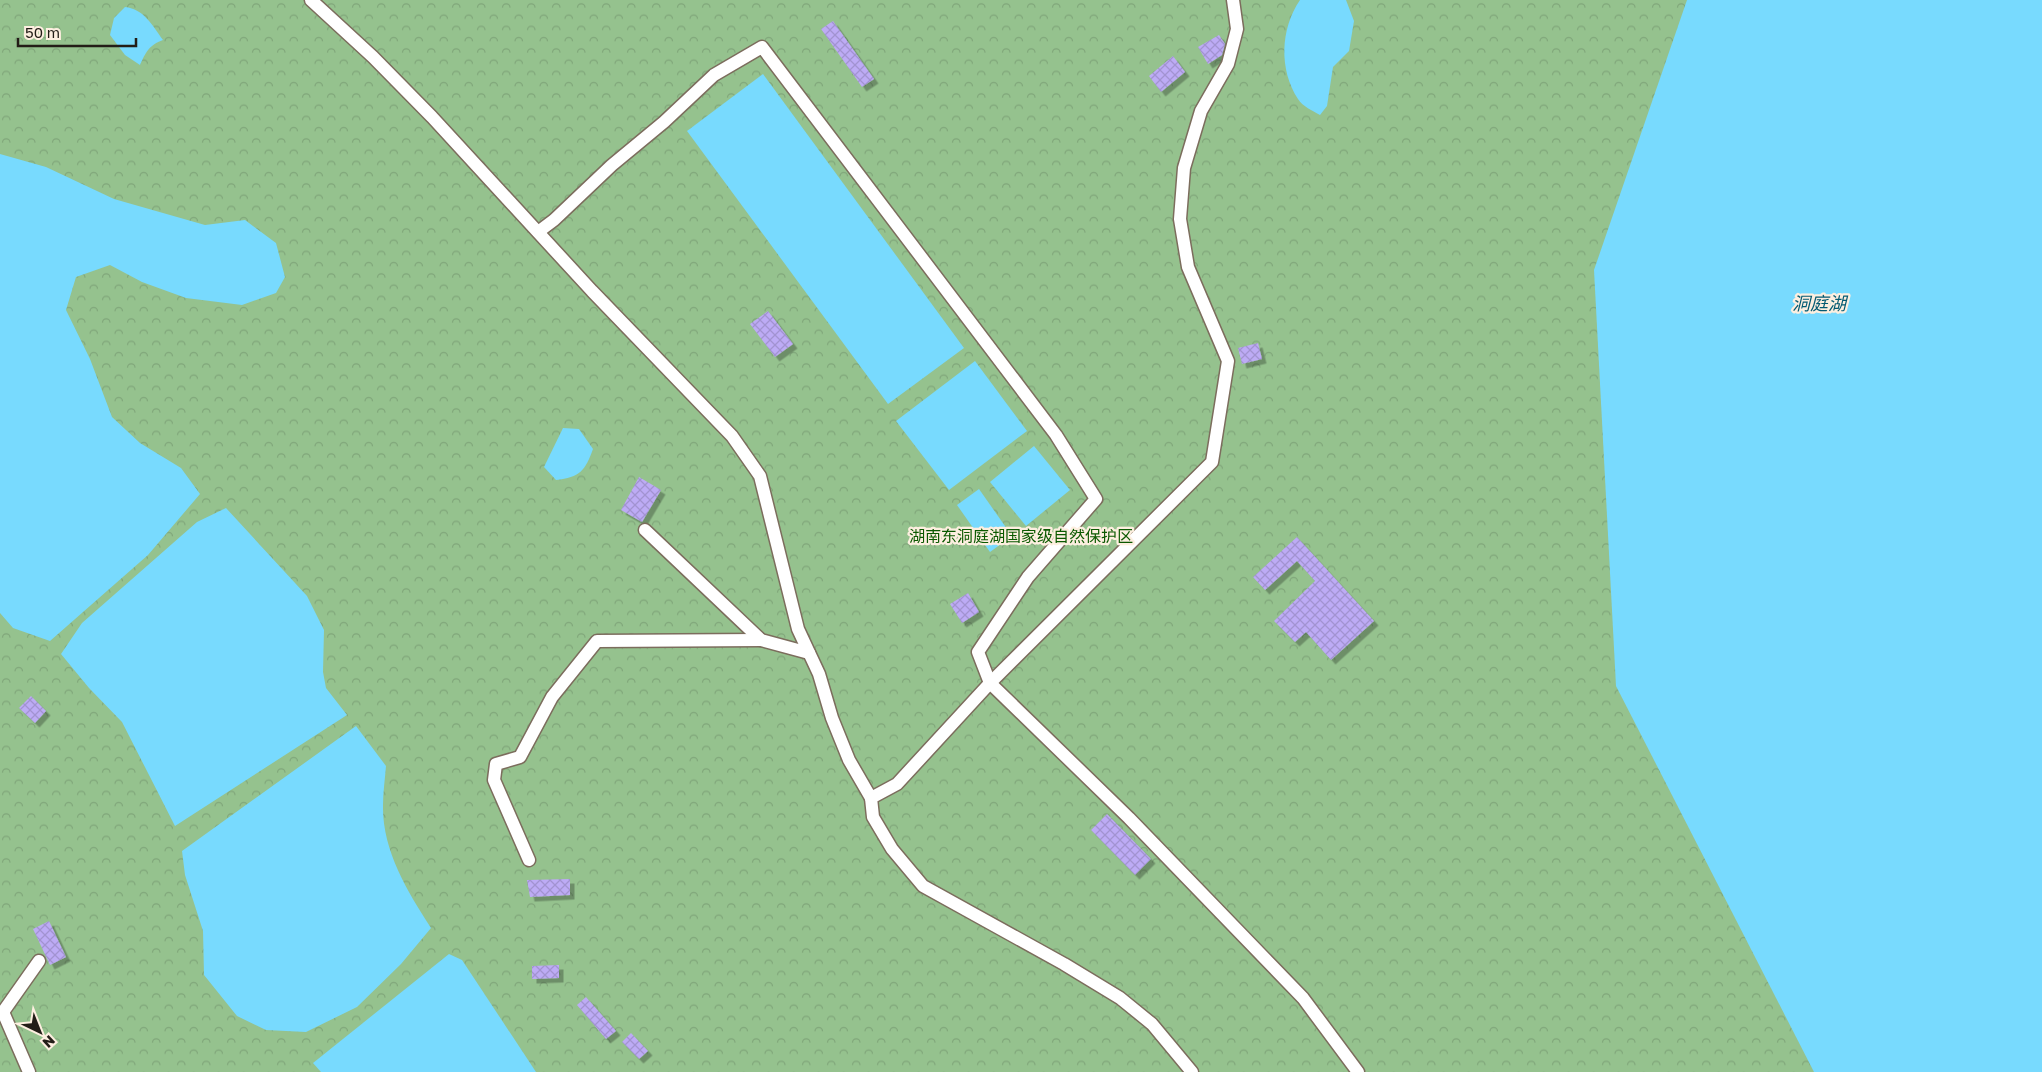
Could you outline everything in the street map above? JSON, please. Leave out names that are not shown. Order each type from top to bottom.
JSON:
[{"type":"street","points":[[312,0],[406,91],[732,436],[760,476],[798,629],[819,674],[832,718],[849,760],[871,798],[873,817],[892,849],[923,886],[1064,964],[1120,998],[1152,1024],[1192,1072]]},
{"type":"street","points":[[871,798],[896,784],[990,684],[1212,462],[1228,361],[1188,267],[1180,219],[1184,168],[1201,110],[1228,64],[1238,29],[1232,0]]},
{"type":"street","points":[[538,232],[554,220],[612,165],[664,122],[714,75],[762,47],[1056,435],[1096,499],[1028,577],[978,652],[990,684],[1128,818],[1303,998],[1358,1072]]},
{"type":"street","points":[[645,530],[761,640]]},
{"type":"street","points":[[529,860],[494,780],[496,764],[520,757],[552,698],[597,641],[761,640],[809,653]]},
{"type":"street","points":[[29,1072],[3,1012],[39,961]]},
{"type":"green space","name":"湖南东洞庭湖国家级自然保护区","points":[[0,0],[2042,0],[2042,1072],[0,1072]]},
{"type":"water","points":[[1300,0],[1346,0],[1354,21],[1349,51],[1333,67],[1327,106],[1320,115],[1300,102],[1287,75],[1284,49],[1286,36],[1293,11]]},
{"type":"water","name":"洞庭湖","points":[[1687,0],[2042,0],[2042,1072],[1814,1072],[1616,686],[1594,270]]},
{"type":"water","points":[[125,7],[132,8],[142,14],[163,40],[154,44],[148,50],[140,65],[125,55],[110,35],[114,18]]},
{"type":"water","points":[[763,74],[964,348],[888,404],[687,131]]},
{"type":"water","points":[[0,154],[46,167],[114,199],[205,225],[245,220],[276,243],[285,277],[276,293],[242,305],[186,298],[142,282],[110,265],[76,277],[66,310],[90,359],[112,417],[140,443],[181,468],[200,494],[148,555],[50,641],[13,628],[0,613]]},
{"type":"water","points":[[975,361],[1027,431],[949,490],[896,421]]},
{"type":"water","points":[[563,428],[579,429],[593,449],[587,463],[580,472],[571,477],[556,480],[544,467]]},
{"type":"water","points":[[1034,446],[1070,490],[1026,526],[990,482]]},
{"type":"water","points":[[979,489],[1012,536],[990,552],[957,505]]},
{"type":"water","points":[[226,508],[307,596],[324,630],[323,672],[326,688],[347,715],[175,826],[122,722],[89,688],[61,654],[82,623],[197,522]]},
{"type":"water","points":[[356,726],[386,766],[383,805],[384,822],[391,854],[405,885],[431,928],[401,964],[357,1007],[306,1032],[266,1030],[237,1016],[204,975],[203,931],[185,875],[182,851]]},
{"type":"water","points":[[449,954],[462,960],[536,1072],[321,1072],[313,1063]]},
{"type":"building","points":[[833,21],[874,79],[862,87],[821,29]]},
{"type":"building","points":[[1219,35],[1225,44],[1222,55],[1208,64],[1198,47]]},
{"type":"building","points":[[1173,56],[1185,72],[1161,92],[1149,76]]},
{"type":"building","points":[[768,311],[793,344],[775,357],[750,324]]},
{"type":"building","points":[[1258,343],[1262,359],[1242,364],[1238,348]]},
{"type":"building","points":[[639,477],[661,490],[642,522],[621,510]]},
{"type":"building","points":[[1297,537],[1374,621],[1331,660],[1306,632],[1295,642],[1274,621],[1315,581],[1297,561],[1265,590],[1253,577]]},
{"type":"building","points":[[968,593],[979,612],[962,623],[950,604]]},
{"type":"building","points":[[31,696],[46,711],[35,723],[19,708]]},
{"type":"building","points":[[1107,814],[1151,859],[1135,875],[1091,830]]},
{"type":"building","points":[[570,879],[570,895],[530,897],[527,880]]},
{"type":"building","points":[[49,921],[66,957],[50,965],[33,929]]},
{"type":"building","points":[[559,965],[559,978],[532,979],[532,966]]},
{"type":"building","points":[[586,997],[616,1031],[606,1039],[577,1005]]},
{"type":"building","points":[[631,1033],[648,1051],[639,1059],[622,1042]]}]
